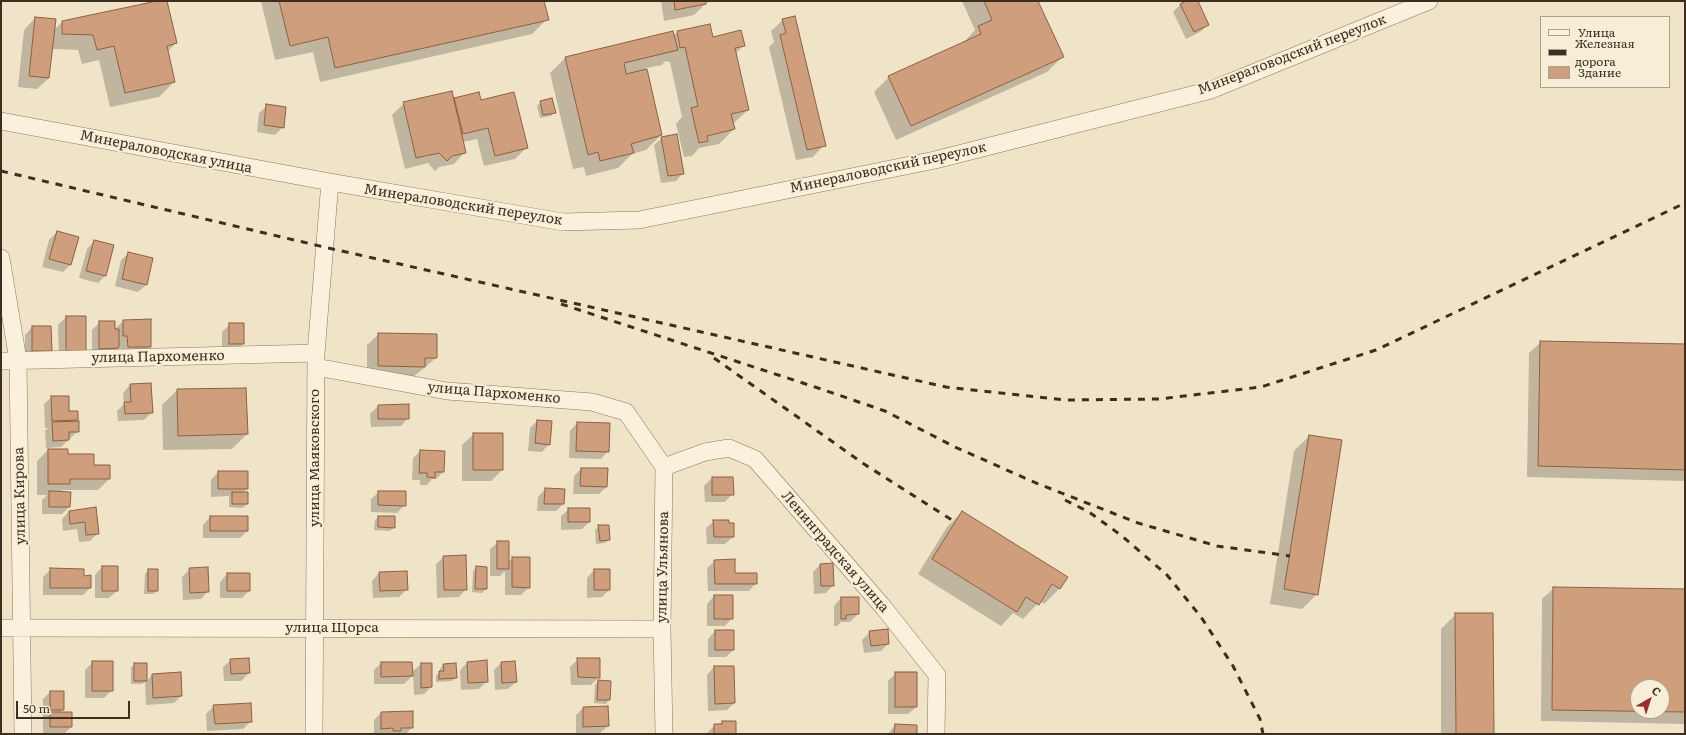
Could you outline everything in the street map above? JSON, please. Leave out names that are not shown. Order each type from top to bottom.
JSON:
[{"type":"street","name":"Минераловодский переулок","points":[[330,182],[563,222],[639,220],[935,160],[1211,90],[1429,1]]},
{"type":"street","name":"Минераловодская улица","points":[[1,121],[330,182]]},
{"type":"street","name":"улица Маяковского","points":[[314,734],[316,360],[330,182]]},
{"type":"street","name":"улица Кирова","points":[[2,258],[18,360],[23,734]]},
{"type":"street","name":"улица Пархоменко","points":[[1,361],[316,360],[447,391],[592,402],[626,412],[664,467]]},
{"type":"street","name":"Ленинградская улица","points":[[664,467],[704,452],[729,448],[755,459],[884,608],[937,675],[936,734]]},
{"type":"street","name":"улица Ульянова","points":[[664,467],[662,629],[664,734]]},
{"type":"street","name":"улица Щорса","points":[[1,628],[662,629]]},
{"type":"building","points":[[157,1],[167,1],[177,43],[167,46],[175,82],[125,93],[114,46],[97,50],[93,35],[62,34],[62,21]]},
{"type":"building","points":[[279,1],[544,1],[549,20],[335,68],[328,37],[290,46]]},
{"type":"building","points":[[674,1],[706,1],[706,4],[675,10]]},
{"type":"building","points":[[984,1],[1038,1],[1064,57],[911,126],[888,76],[981,34],[978,26],[992,20]]},
{"type":"building","points":[[1186,1],[1198,1],[1209,25],[1194,32],[1180,4]]},
{"type":"building","points":[[795,16],[826,146],[807,150],[780,35],[786,33],[782,19]]},
{"type":"building","points":[[35,17],[56,19],[49,78],[29,76]]},
{"type":"building","points":[[710,24],[713,37],[741,30],[745,46],[735,48],[749,110],[731,114],[735,129],[707,136],[708,141],[699,143],[691,108],[698,106],[685,47],[680,48],[677,31]]},
{"type":"building","points":[[673,31],[678,50],[624,63],[626,74],[647,69],[662,135],[631,144],[634,153],[600,161],[598,152],[588,155],[565,57]]},
{"type":"building","points":[[452,91],[466,153],[452,156],[447,161],[439,153],[416,158],[403,102]]},
{"type":"building","points":[[479,92],[481,100],[514,92],[528,148],[495,156],[488,128],[463,134],[454,98]]},
{"type":"building","points":[[552,98],[556,113],[543,115],[540,101]]},
{"type":"building","points":[[266,104],[286,107],[284,128],[264,125]]},
{"type":"building","points":[[677,134],[684,174],[668,176],[661,137]]},
{"type":"building","points":[[57,231],[79,237],[71,265],[49,259]]},
{"type":"building","points":[[94,240],[114,245],[106,276],[86,271]]},
{"type":"building","points":[[128,252],[153,258],[147,285],[122,279]]},
{"type":"building","points":[[66,316],[86,316],[86,351],[66,351]]},
{"type":"building","points":[[151,319],[151,347],[128,347],[127,336],[123,336],[123,320]]},
{"type":"building","points":[[99,321],[115,321],[115,329],[119,329],[119,348],[99,349]]},
{"type":"building","points":[[229,323],[244,323],[244,344],[229,344]]},
{"type":"building","points":[[32,326],[51,326],[52,351],[32,351]]},
{"type":"building","points":[[378,333],[437,334],[437,358],[425,358],[425,367],[378,366]]},
{"type":"building","points":[[1540,341],[1685,344],[1685,470],[1538,466]]},
{"type":"building","points":[[151,383],[153,413],[125,414],[124,402],[131,402],[130,384]]},
{"type":"building","points":[[246,388],[248,434],[178,436],[177,389]]},
{"type":"building","points":[[51,396],[69,396],[69,411],[78,411],[78,420],[52,421]]},
{"type":"building","points":[[409,404],[409,419],[378,419],[378,405]]},
{"type":"building","points":[[537,420],[552,421],[550,445],[535,443]]},
{"type":"building","points":[[79,421],[79,432],[69,432],[69,440],[53,441],[52,422]]},
{"type":"building","points":[[577,422],[610,423],[609,452],[576,451]]},
{"type":"building","points":[[473,433],[503,433],[503,470],[473,470]]},
{"type":"building","points":[[1309,435],[1342,440],[1318,595],[1284,589]]},
{"type":"building","points":[[48,449],[68,449],[68,454],[94,454],[94,465],[110,465],[110,479],[70,479],[70,484],[48,484]]},
{"type":"building","points":[[420,450],[445,451],[444,472],[435,472],[435,478],[427,477],[427,473],[419,473]]},
{"type":"building","points":[[581,468],[608,468],[607,487],[580,486]]},
{"type":"building","points":[[218,471],[248,471],[248,489],[218,489]]},
{"type":"building","points":[[712,477],[733,477],[734,495],[712,495]]},
{"type":"building","points":[[545,488],[565,489],[564,504],[544,504]]},
{"type":"building","points":[[49,491],[71,492],[70,507],[49,507]]},
{"type":"building","points":[[378,491],[406,491],[406,506],[378,505]]},
{"type":"building","points":[[232,492],[248,492],[248,504],[232,504]]},
{"type":"building","points":[[96,507],[99,534],[86,535],[85,522],[70,524],[69,511]]},
{"type":"building","points":[[568,508],[590,508],[590,522],[568,522]]},
{"type":"building","points":[[962,511],[1068,577],[1060,589],[1052,584],[1039,605],[1026,597],[1017,612],[932,559]]},
{"type":"building","points":[[210,516],[248,516],[248,531],[210,531]]},
{"type":"building","points":[[378,516],[395,516],[395,528],[378,527]]},
{"type":"building","points":[[713,520],[729,520],[729,523],[734,523],[734,537],[714,537]]},
{"type":"building","points":[[598,525],[609,525],[610,540],[600,541]]},
{"type":"building","points":[[497,541],[509,541],[509,569],[497,569]]},
{"type":"building","points":[[466,555],[467,590],[444,590],[443,556]]},
{"type":"building","points":[[512,557],[530,557],[530,588],[512,587]]},
{"type":"building","points":[[735,559],[735,573],[757,573],[757,584],[715,584],[714,560]]},
{"type":"building","points":[[833,563],[834,586],[821,586],[820,564]]},
{"type":"building","points":[[102,566],[118,566],[118,591],[102,591]]},
{"type":"building","points":[[476,566],[487,567],[487,589],[475,589]]},
{"type":"building","points":[[208,567],[209,592],[190,593],[189,568]]},
{"type":"building","points":[[50,568],[84,569],[84,576],[91,575],[91,588],[50,588]]},
{"type":"building","points":[[148,569],[158,569],[158,591],[148,591]]},
{"type":"building","points":[[594,569],[610,569],[610,590],[594,590]]},
{"type":"building","points":[[407,571],[408,590],[380,591],[379,572]]},
{"type":"building","points":[[227,573],[250,573],[250,591],[227,591]]},
{"type":"building","points":[[1553,587],[1685,589],[1685,712],[1670,712],[1670,679],[1630,679],[1630,711],[1552,710]]},
{"type":"building","points":[[714,595],[733,595],[733,619],[714,619]]},
{"type":"building","points":[[841,597],[859,597],[859,614],[846,615],[846,619],[841,619]]},
{"type":"building","points":[[1455,613],[1493,613],[1494,734],[1456,734]]},
{"type":"building","points":[[888,629],[889,644],[871,646],[869,631]]},
{"type":"building","points":[[715,630],[734,630],[734,650],[715,650]]},
{"type":"building","points":[[249,658],[250,673],[231,674],[230,659]]},
{"type":"building","points":[[577,658],[600,658],[600,678],[578,677]]},
{"type":"building","points":[[487,660],[488,682],[468,683],[467,662]]},
{"type":"building","points":[[92,661],[113,661],[113,691],[92,691]]},
{"type":"building","points":[[515,661],[517,682],[502,683],[501,662]]},
{"type":"building","points":[[381,662],[412,662],[413,676],[381,677]]},
{"type":"building","points":[[134,663],[147,663],[147,681],[134,681]]},
{"type":"building","points":[[421,663],[432,663],[432,687],[421,688]]},
{"type":"building","points":[[456,663],[457,678],[439,679],[439,671],[444,671],[443,664]]},
{"type":"building","points":[[714,666],[734,666],[735,703],[715,704]]},
{"type":"building","points":[[181,672],[182,696],[153,698],[152,674]]},
{"type":"building","points":[[895,672],[917,672],[917,707],[895,707]]},
{"type":"building","points":[[598,680],[611,681],[610,700],[597,700]]},
{"type":"building","points":[[50,691],[64,691],[64,710],[50,710]]},
{"type":"building","points":[[251,703],[252,722],[215,724],[213,705]]},
{"type":"building","points":[[608,706],[609,726],[583,727],[583,707]]},
{"type":"building","points":[[413,711],[413,728],[401,728],[401,731],[393,731],[393,728],[381,729],[381,712]]},
{"type":"building","points":[[50,712],[72,712],[72,727],[50,727]]},
{"type":"building","points":[[722,721],[736,721],[736,734],[714,734],[714,724],[722,724]]},
{"type":"building","points":[[895,724],[917,725],[917,734],[894,734]]},
{"type":"railway","points":[[1,171],[324,247],[946,387],[1065,400],[1159,399],[1261,387],[1376,350],[1685,203]]},
{"type":"railway","points":[[561,304],[885,411],[955,447],[1036,483],[1138,523],[1217,546],[1290,556]]},
{"type":"railway","points":[[714,358],[864,464],[955,522]]},
{"type":"railway","points":[[1065,500],[1089,512],[1122,536],[1167,575],[1201,617],[1233,666],[1260,719],[1263,734]]}]
